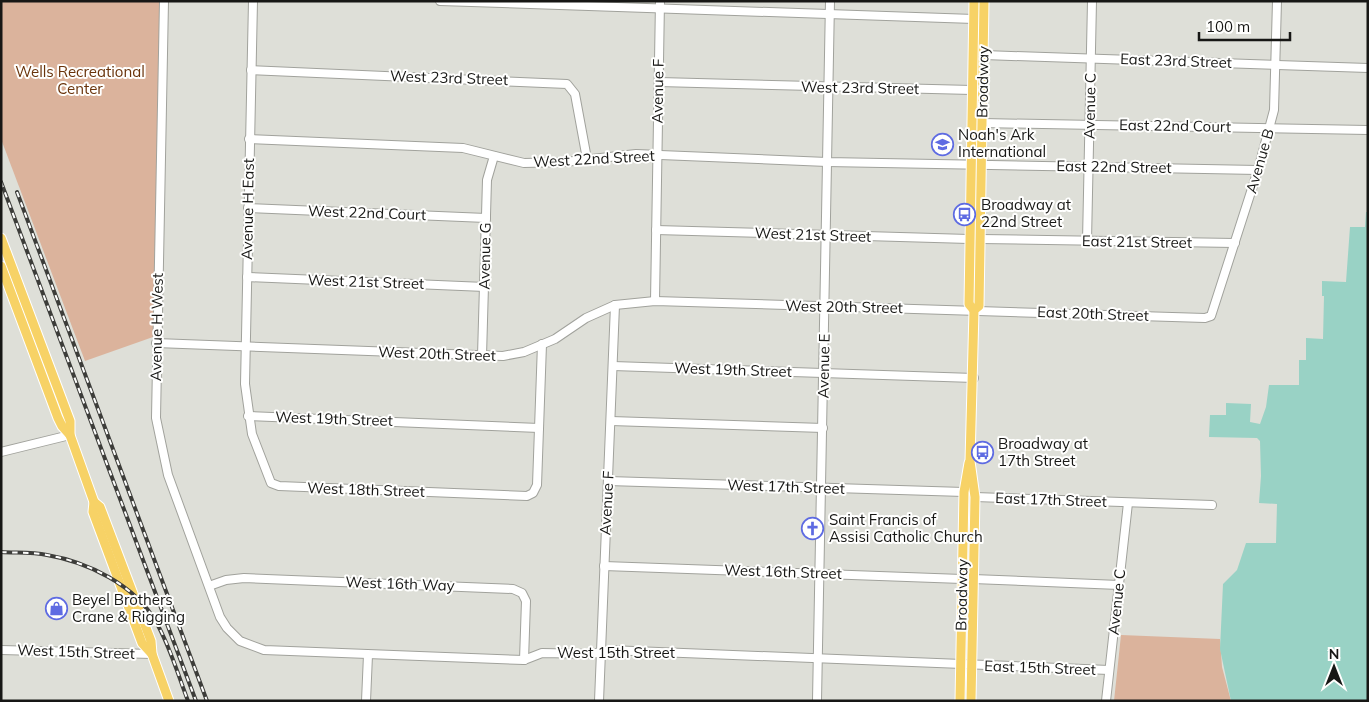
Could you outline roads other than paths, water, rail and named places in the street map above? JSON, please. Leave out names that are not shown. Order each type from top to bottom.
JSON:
[{"type":"main road","name":"Broadway","points":[[970,701],[975,497],[970,461],[974,378],[974,310],[969,304],[974,1]]},
{"type":"main road","name":"Broadway","points":[[974,310],[979,306],[984,1]]},
{"type":"main road","points":[[1,238],[70,421],[70,435],[94,502],[93,512],[142,643],[152,654],[169,701]]},
{"type":"main road","points":[[1,266],[62,426],[70,435]]},
{"type":"main road","name":"Broadway","points":[[960,701],[964,492],[966,469],[970,461]]},
{"type":"street","name":"Avenue H West","points":[[164,1],[156,418],[162,456],[222,621],[235,637]]},
{"type":"street","name":"Avenue H East","points":[[248,416],[244,384],[252,1]]},
{"type":"street","points":[[440,1],[660,5],[974,19]]},
{"type":"street","name":"Avenue E","points":[[817,701],[830,1]]},
{"type":"street","name":"Avenue C","points":[[1087,241],[1092,1]]},
{"type":"street","name":"Avenue B","points":[[1211,316],[1258,170],[1276,98],[1277,1]]},
{"type":"street","name":"Avenue F","points":[[655,301],[660,5]]},
{"type":"street","name":"East 23rd Street","points":[[984,55],[1368,68]]},
{"type":"street","name":"West 23rd Street","points":[[251,70],[566,84],[575,94],[587,159]]},
{"type":"street","name":"West 23rd Street","points":[[659,82],[829,88],[972,90]]},
{"type":"street","name":"East 22nd Court","points":[[982,122],[1368,130]]},
{"type":"street","name":"West 22nd Street","points":[[250,139],[463,148],[524,163],[616,155],[657,155],[827,162],[970,164]]},
{"type":"street","name":"Avenue G","points":[[482,356],[487,180],[494,156]]},
{"type":"street","name":"East 22nd Street","points":[[970,164],[1258,170]]},
{"type":"street","name":"West 22nd Court","points":[[248,208],[486,218]]},
{"type":"street","name":"West 21st Street","points":[[656,230],[969,239]]},
{"type":"street","name":"East 21st Street","points":[[980,239],[1235,243]]},
{"type":"street","name":"West 21st Street","points":[[246,277],[485,287]]},
{"type":"street","name":"West 20th Street","points":[[156,343],[482,356],[514,354],[542,344],[560,336],[598,311],[615,305],[655,301],[974,310]]},
{"type":"street","name":"Avenue F","points":[[599,701],[615,305]]},
{"type":"street","name":"East 20th Street","points":[[974,310],[1205,318],[1211,316]]},
{"type":"street","points":[[539,428],[542,344]]},
{"type":"street","name":"West 19th Street","points":[[613,366],[974,378]]},
{"type":"street","name":"West 19th Street","points":[[248,416],[539,428]]},
{"type":"street","name":"West 18th Street","points":[[248,416],[267,477],[275,485],[522,497],[533,492],[537,485],[539,428]]},
{"type":"street","points":[[611,421],[823,428]]},
{"type":"street","points":[[1,452],[70,435]]},
{"type":"street","name":"West 17th Street","points":[[608,481],[964,492]]},
{"type":"street","name":"East 17th Street","points":[[975,497],[1212,505]]},
{"type":"street","name":"Avenue C","points":[[1106,701],[1128,503]]},
{"type":"street","name":"West 16th Street","points":[[604,566],[962,579]]},
{"type":"street","name":"West 16th Way","points":[[209,586],[226,580],[244,578],[513,589],[522,593],[526,601],[524,660]]},
{"type":"street","points":[[973,579],[1119,585]]},
{"type":"street","name":"West 15th Street","points":[[235,637],[248,645],[264,650],[368,655],[524,660],[542,652],[592,654],[609,650],[971,665]]},
{"type":"street","name":"West 15th Street","points":[[1,650],[152,654]]},
{"type":"street","points":[[366,701],[368,655]]},
{"type":"street","name":"East 15th Street","points":[[971,665],[1109,670]]},
{"type":"water","points":[[1366,212],[1368,212],[1368,701],[1231,701],[1220,649],[1223,584],[1237,570],[1246,543],[1276,543],[1277,504],[1259,503],[1261,476],[1260,441],[1257,438],[1209,437],[1210,415],[1226,415],[1226,403],[1251,404],[1250,422],[1260,424],[1266,407],[1269,385],[1299,385],[1299,360],[1306,360],[1306,338],[1323,339],[1324,296],[1322,296],[1322,281],[1346,282],[1350,227],[1365,227]]},
{"type":"railway","points":[[1,182],[196,701]]},
{"type":"railway","points":[[17,192],[207,701]]},
{"type":"railway","points":[[1,552],[36,553],[63,558],[94,570],[123,586],[136,597],[156,622],[170,651],[188,701]]},
{"type":"place","name":"Noah's Ark International","points":[[942,144]]},
{"type":"place","name":"Broadway at 22nd Street","points":[[965,214]]},
{"type":"place","name":"Broadway at 17th Street","points":[[982,453]]},
{"type":"place","name":"Saint Francis of Assisi Catholic Church","points":[[813,529]]},
{"type":"place","name":"Beyel Brothers Crane & Rigging","points":[[56,609]]},
{"type":"park label","name":"Wells Recreational Center","points":[[80,80]]}]
